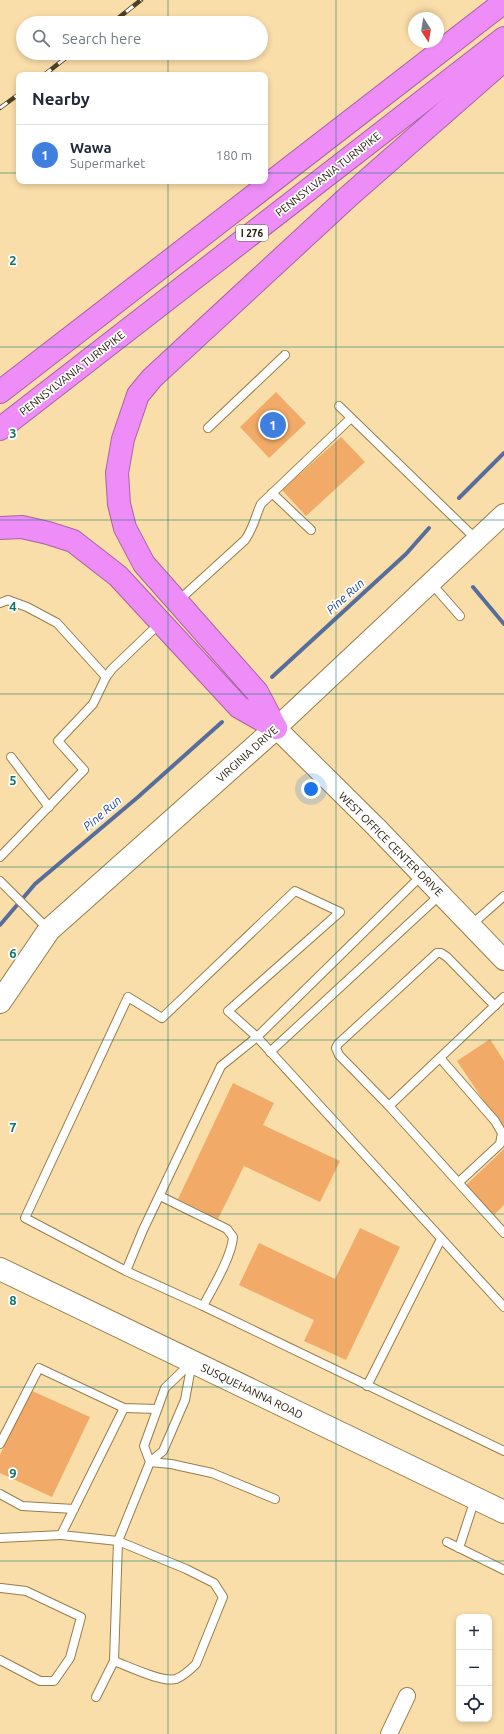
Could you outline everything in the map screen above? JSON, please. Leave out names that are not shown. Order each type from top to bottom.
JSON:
[{"type":"highway","name":"I 276","points":[[0,392],[504,2]]},
{"type":"highway","name":"PENNSYLVANIA TURNPIKE","points":[[0,429],[504,38]]},
{"type":"highway","points":[[276,728],[257,692],[144,564],[125,528],[119,504],[117,473],[123,439],[138,396],[152,378],[337,207],[504,60]]},
{"type":"highway","points":[[0,528],[22,527],[73,541],[118,576],[239,707],[276,728]]},
{"type":"main road","name":"VIRGINIA DRIVE","points":[[0,1002],[49,930],[276,728]]},
{"type":"main road","name":"SUSQUEHANNA ROAD","points":[[0,1269],[504,1512]]},
{"type":"street","name":"VIRGINIA DRIVE","points":[[276,728],[504,514]]},
{"type":"street","name":"WEST OFFICE CENTER DRIVE","points":[[276,728],[376,826],[504,960]]},
{"type":"street","points":[[389,1734],[407,1696]]},
{"type":"lane","points":[[208,428],[285,355]]},
{"type":"lane","points":[[339,406],[476,540]]},
{"type":"lane","points":[[177,602],[245,540],[253,528],[255,516],[261,504],[351,418]]},
{"type":"lane","points":[[272,493],[311,530]]},
{"type":"lane","points":[[431,583],[460,616]]},
{"type":"lane","points":[[0,602],[8,600],[57,623],[106,677]]},
{"type":"lane","points":[[0,857],[84,770],[58,741],[93,704],[106,677],[112,669],[161,623]]},
{"type":"lane","points":[[11,757],[49,806]]},
{"type":"lane","points":[[126,1271],[221,1066],[257,1038],[422,874]]},
{"type":"lane","points":[[0,881],[49,930]]},
{"type":"lane","points":[[504,1307],[257,1038],[228,1011],[340,912],[296,891],[162,1018],[128,997],[25,1218],[126,1271],[203,1306],[504,1451]]},
{"type":"lane","points":[[270,1052],[441,894]]},
{"type":"lane","points":[[471,926],[504,896]]},
{"type":"lane","points":[[495,1006],[447,957],[442,953],[437,953],[337,1046],[338,1053],[389,1106],[504,1233]]},
{"type":"lane","points":[[389,1106],[504,997]]},
{"type":"lane","points":[[440,1058],[495,1121],[502,1133],[500,1144],[459,1182]]},
{"type":"lane","points":[[160,1196],[227,1229],[231,1232],[233,1237],[233,1242],[203,1306]]},
{"type":"lane","points":[[367,1386],[441,1239]]},
{"type":"lane","points":[[150,1462],[144,1446],[165,1388],[192,1362]]},
{"type":"lane","points":[[96,1697],[114,1661],[118,1541],[150,1462],[163,1451],[185,1400],[192,1362]]},
{"type":"lane","points":[[0,1444],[39,1368],[124,1408],[157,1409]]},
{"type":"lane","points":[[61,1535],[124,1408]]},
{"type":"lane","points":[[150,1462],[171,1464],[212,1473],[275,1499]]},
{"type":"lane","points":[[0,1494],[22,1506],[74,1509]]},
{"type":"lane","points":[[459,1548],[475,1498]]},
{"type":"lane","points":[[0,1538],[61,1535],[118,1541],[186,1569],[214,1583],[223,1597],[196,1664],[188,1673],[175,1679],[162,1678],[114,1661]]},
{"type":"lane","points":[[447,1542],[504,1570]]},
{"type":"lane","points":[[0,1587],[26,1591],[81,1617],[70,1658],[54,1681],[40,1681],[0,1660]]},
{"type":"building","points":[[276,392],[306,423],[269,458],[240,427]]},
{"type":"building","points":[[341,437],[365,462],[306,516],[282,490]]},
{"type":"building","points":[[490,1039],[504,1061],[504,1131],[457,1061]]},
{"type":"building","points":[[233,1083],[274,1103],[263,1125],[340,1161],[320,1202],[244,1166],[218,1219],[178,1199]]},
{"type":"building","points":[[504,1149],[504,1205],[494,1215],[466,1185]]},
{"type":"building","points":[[360,1228],[400,1247],[346,1360],[304,1341],[314,1320],[239,1285],[259,1243],[335,1279]]},
{"type":"building","points":[[30,1390],[90,1417],[52,1497],[0,1473],[0,1455]]},
{"type":"waterway","name":"Pine Run","points":[[459,498],[504,453]]},
{"type":"waterway","name":"Pine Run","points":[[272,677],[406,554],[429,528]]},
{"type":"waterway","points":[[473,587],[504,624]]},
{"type":"waterway","name":"Pine Run","points":[[0,925],[35,884],[138,797],[222,722]]},
{"type":"railway","points":[[121,16],[141,0]]},
{"type":"railway","points":[[48,72],[63,60]]},
{"type":"railway","points":[[0,108],[16,96]]},
{"type":"place","name":"Wawa","points":[[273,425]]}]
